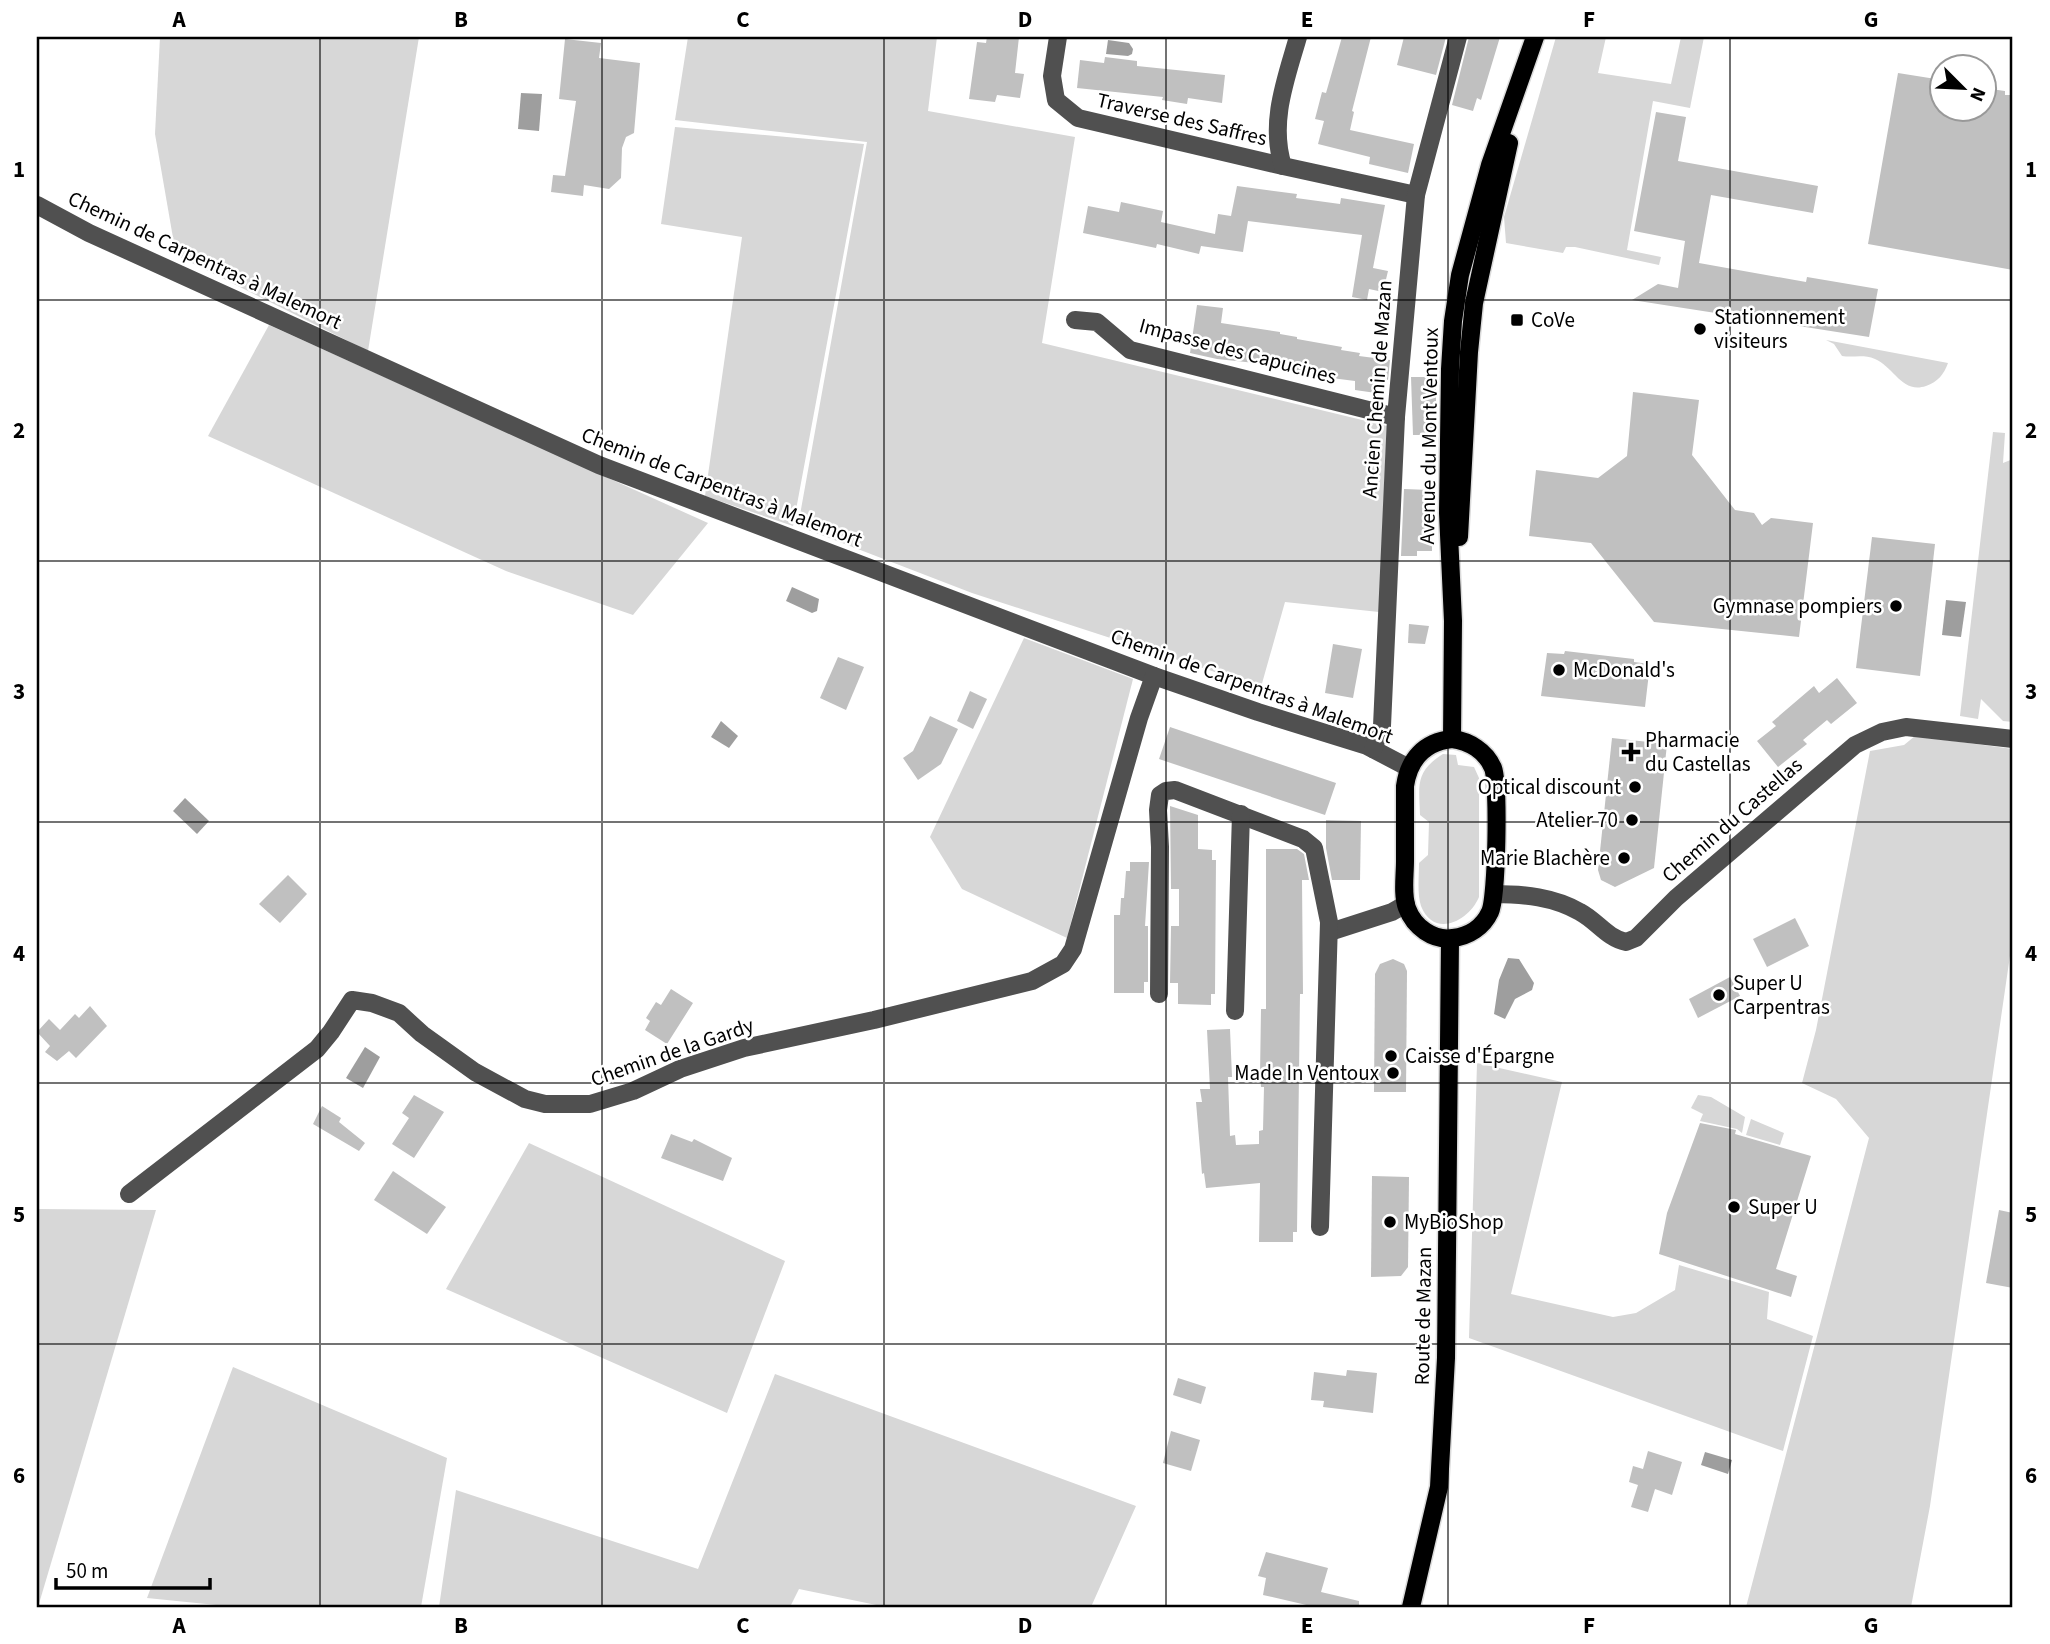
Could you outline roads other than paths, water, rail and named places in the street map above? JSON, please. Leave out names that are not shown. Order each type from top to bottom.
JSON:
[{"type":"main road","name":"Avenue du Mont Ventoux","points":[[1452,739],[1453,621],[1474,303],[1532,45]]},
{"type":"main road","points":[[1452,739],[1475,746],[1489,760],[1496,784],[1494,894],[1491,911],[1470,934],[1450,939],[1432,935],[1419,926],[1406,904],[1405,786],[1409,768],[1421,750],[1452,739]]},
{"type":"main road","name":"Route de Mazan","points":[[1411,1607],[1439,1487],[1446,1358],[1450,939]]},
{"type":"street","name":"Traverse des Saffres","points":[[1058,37],[1052,76],[1056,100],[1078,118],[1283,166]]},
{"type":"street","points":[[1298,37],[1276,124],[1278,149],[1283,166],[1416,195]]},
{"type":"street","name":"Ancien Chemin de Mazan","points":[[1373,749],[1382,726],[1396,417],[1416,195],[1458,37]]},
{"type":"street","name":"Chemin de Carpentras à Malemort","points":[[37,205],[89,233],[599,466],[1154,676],[1258,712],[1337,735],[1373,749],[1409,768]]},
{"type":"street","name":"Impasse des Capucines","points":[[1074,320],[1097,321],[1130,349],[1396,417]]},
{"type":"street","name":"Chemin de la Gardy","points":[[129,1194],[317,1049],[352,1000],[372,1003],[399,1013],[422,1034],[475,1072],[525,1099],[545,1104],[590,1104],[633,1091],[680,1069],[744,1048],[874,1020],[1032,981],[1063,964],[1073,948],[1139,718],[1154,676]]},
{"type":"street","name":"Chemin du Castellas","points":[[1494,894],[1522,894],[1562,903],[1582,913],[1611,937],[1626,942],[1636,938],[1676,898],[1855,745],[1882,732],[1906,727],[2013,740]]},
{"type":"street","points":[[1159,994],[1160,795],[1175,790],[1303,839],[1314,848],[1329,932],[1320,1227]]},
{"type":"street","points":[[1235,1011],[1241,814]]},
{"type":"street","points":[[1329,932],[1392,912],[1406,904]]},
{"type":"place","name":"CoVe","points":[[1517,320]]},
{"type":"place","name":"Stationnement visiteurs","points":[[1700,329]]},
{"type":"place","name":"Gymnase pompiers","points":[[1896,606]]},
{"type":"place","name":"McDonald's","points":[[1559,670]]},
{"type":"place","name":"Pharmacie du Castellas","points":[[1631,752]]},
{"type":"place","name":"Optical discount","points":[[1635,787]]},
{"type":"place","name":"Atelier 70","points":[[1632,820]]},
{"type":"place","name":"Marie Blachère","points":[[1624,858]]},
{"type":"place","name":"Super U Carpentras","points":[[1719,995]]},
{"type":"place","name":"Caisse d'Épargne","points":[[1391,1056]]},
{"type":"place","name":"Made In Ventoux","points":[[1393,1073]]},
{"type":"place","name":"Super U","points":[[1734,1207]]},
{"type":"place","name":"MyBioShop","points":[[1390,1222]]}]
